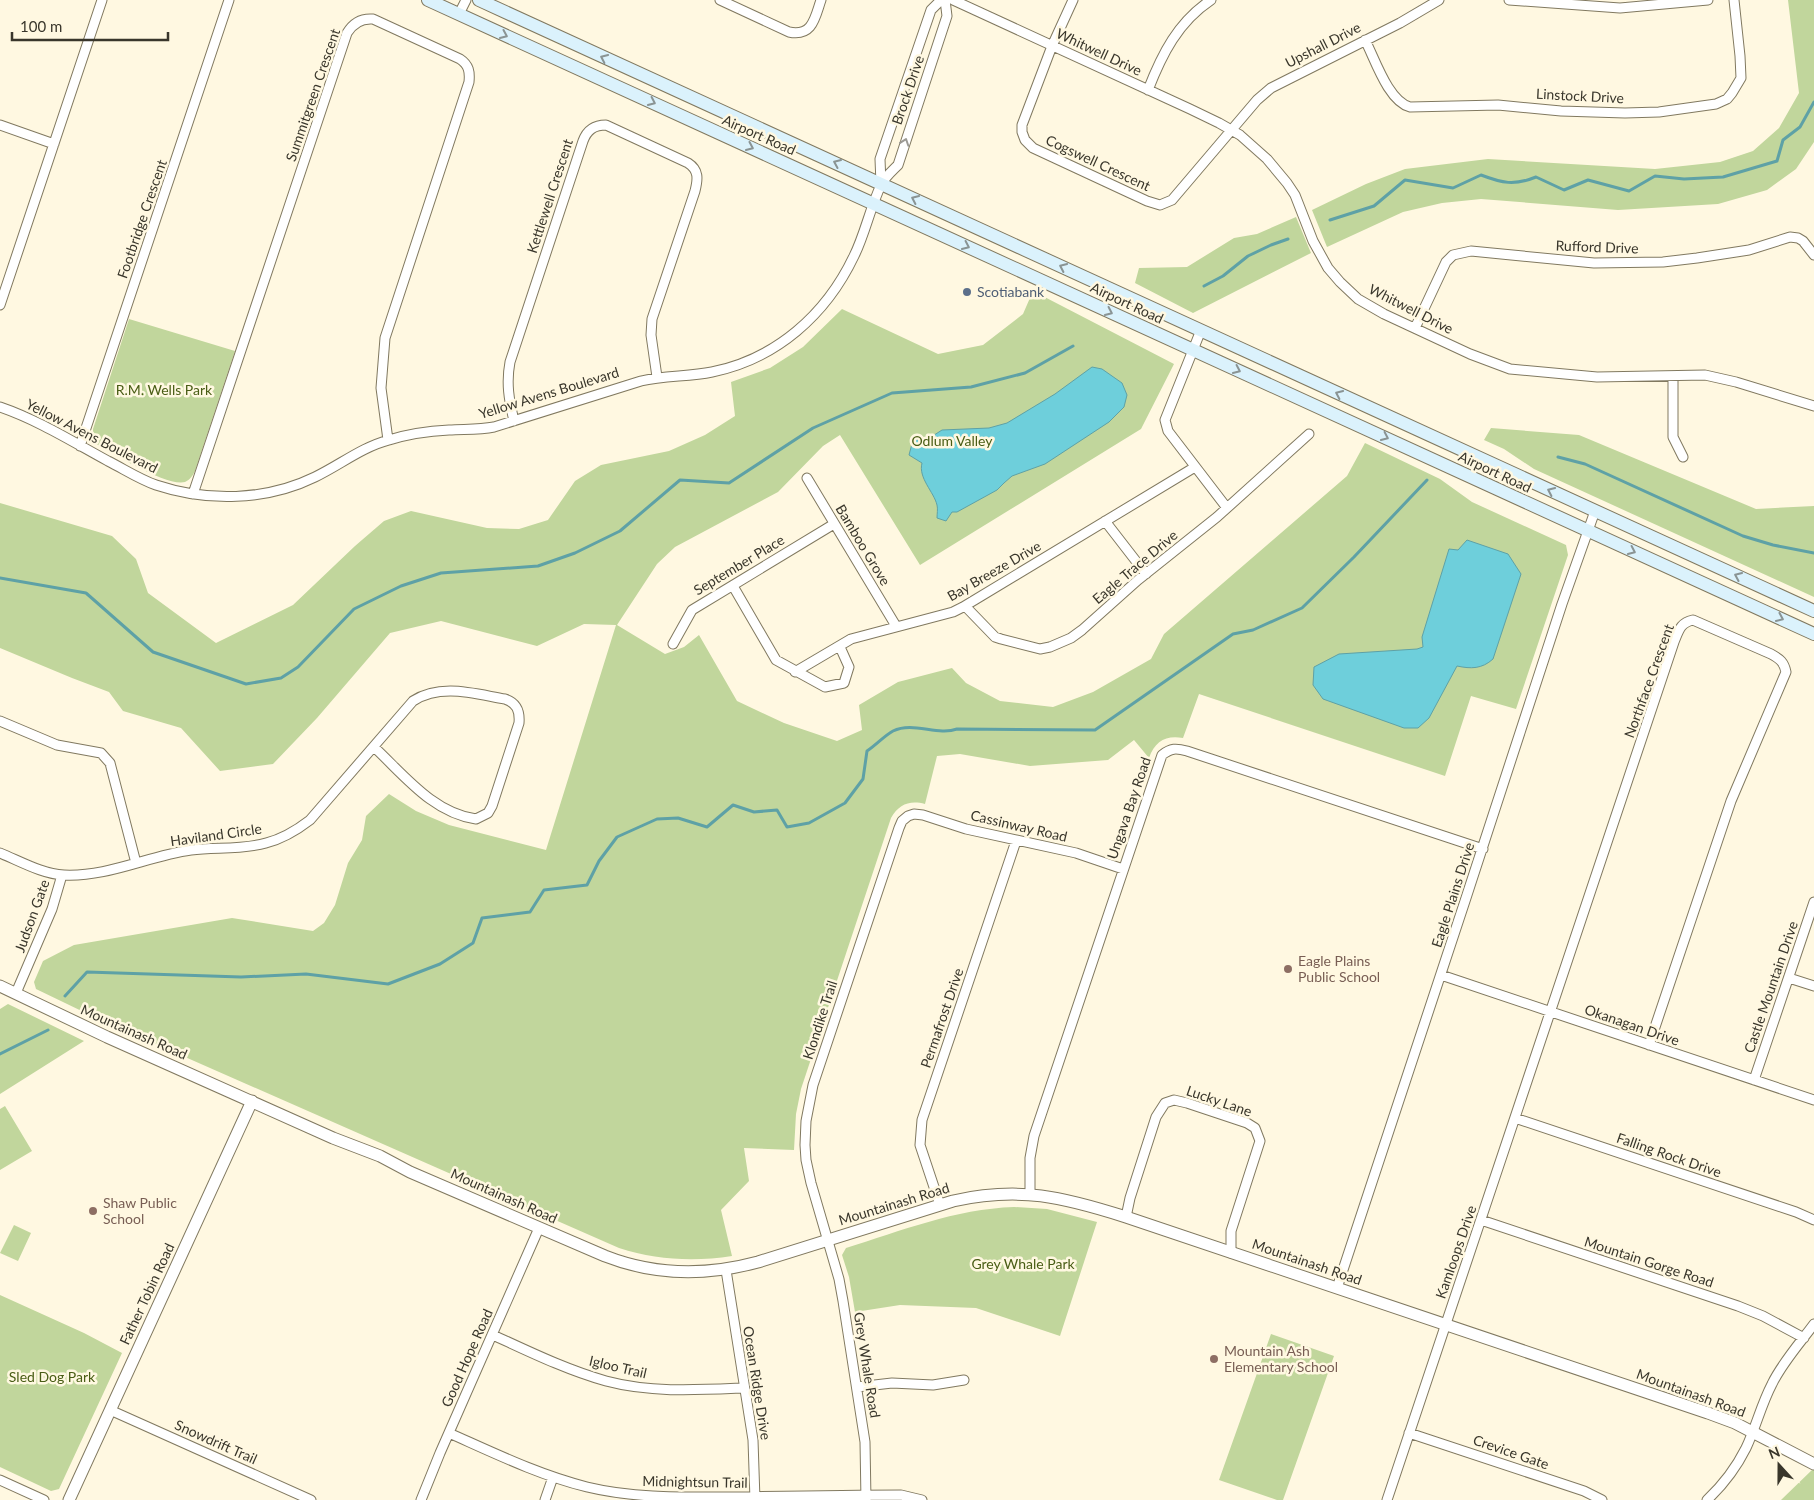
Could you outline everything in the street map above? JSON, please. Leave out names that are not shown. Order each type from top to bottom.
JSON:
[{"type":"main road","name":"Airport Road","points":[[428,0],[1814,634]]},
{"type":"main road","name":"Airport Road","points":[[479,0],[1814,611]]},
{"type":"street","points":[[0,305],[102,0]]},
{"type":"street","name":"Footbridge Crescent","points":[[80,446],[229,0]]},
{"type":"street","points":[[459,14],[466,0]]},
{"type":"street","points":[[720,0],[796,34],[803,32],[812,25],[821,0]]},
{"type":"street","name":"Brock Drive","points":[[874,204],[881,184],[880,158],[931,10],[941,0]]},
{"type":"street","name":"Brock Drive","points":[[881,184],[898,165],[947,16],[946,0]]},
{"type":"street","name":"Whitwell Drive","points":[[953,0],[1231,130],[1253,146],[1287,183],[1295,196],[1319,255],[1340,282],[1367,304],[1415,328],[1485,360],[1510,368],[1597,377],[1705,375],[1719,377],[1814,406]]},
{"type":"street","points":[[1052,46],[1073,0]]},
{"type":"street","points":[[1148,90],[1170,42],[1195,12],[1211,0]]},
{"type":"street","name":"Upshall Drive","points":[[1231,130],[1257,100],[1271,88],[1421,12],[1439,0]]},
{"type":"street","points":[[1509,0],[1620,8],[1708,0]]},
{"type":"street","name":"Linstock Drive","points":[[1366,40],[1392,94],[1404,106],[1478,104],[1582,112],[1664,111],[1716,104],[1727,98],[1736,88],[1741,78],[1741,70],[1734,0]]},
{"type":"street","name":"Summitgreen Crescent","points":[[193,494],[347,32],[356,23],[366,18],[373,19],[460,59],[469,68],[470,74],[385,338],[381,388],[388,440]]},
{"type":"street","name":"Cogswell Crescent","points":[[1052,46],[1022,125],[1024,140],[1033,148],[1147,201],[1160,205],[1172,200],[1180,193],[1231,130]]},
{"type":"street","points":[[0,125],[54,144]]},
{"type":"street","name":"Kettlewell Crescent","points":[[514,421],[507,379],[510,362],[583,141],[590,129],[598,125],[606,125],[688,163],[697,174],[698,181],[695,191],[652,319],[651,336],[657,377]]},
{"type":"street","name":"Yellow Avens Boulevard","points":[[0,407],[34,421],[145,480],[173,490],[193,494],[242,496],[272,493],[288,489],[376,444],[388,440],[418,433],[484,429],[657,377],[694,374],[730,368],[754,358],[789,338],[824,305],[840,282],[854,256],[874,204]]},
{"type":"street","name":"Rufford Drive","points":[[1415,328],[1446,262],[1453,255],[1461,252],[1496,252],[1594,263],[1663,262],[1749,250],[1790,237],[1803,241],[1814,255]]},
{"type":"street","points":[[1201,330],[1165,420],[1168,431],[1227,508]]},
{"type":"street","points":[[1672,376],[1673,437],[1683,457]]},
{"type":"street","name":"Eagle Trace Drive","points":[[965,606],[995,637],[1036,648],[1045,648],[1077,634],[1146,574],[1227,508],[1309,434]]},
{"type":"street","name":"Bay Breeze Drive","points":[[795,672],[852,639],[953,612],[965,606],[1195,468]]},
{"type":"street","name":"Bamboo Grove","points":[[807,478],[896,626]]},
{"type":"street","name":"Eagle Plains Drive","points":[[1337,1288],[1562,604],[1595,511]]},
{"type":"street","points":[[1105,521],[1146,574]]},
{"type":"street","name":"September Place","points":[[673,644],[692,610],[834,524]]},
{"type":"street","points":[[733,586],[776,660],[795,672],[825,687],[844,683],[849,667],[840,647]]},
{"type":"street","name":"Northface Crescent","points":[[1551,1012],[1674,642],[1680,627],[1685,622],[1694,620],[1776,656],[1784,665],[1786,672],[1784,682],[1731,801],[1649,1045]]},
{"type":"street","name":"Haviland Circle","points":[[0,853],[36,868],[62,875],[83,875],[101,873],[191,850],[261,844],[284,836],[310,820],[414,701],[429,693],[448,691],[505,699],[513,702],[520,714],[519,723],[492,806],[488,813],[476,819],[450,811],[435,803],[374,747]]},
{"type":"street","points":[[0,721],[57,745],[101,753],[106,758],[110,763],[136,863]]},
{"type":"street","name":"Ungava Bay Road","points":[[1030,1194],[1030,1158],[1034,1136],[1162,755],[1169,750],[1177,748],[1483,848]]},
{"type":"street","name":"Cassinway Road","points":[[908,816],[922,815],[966,829],[1076,853],[1123,869]]},
{"type":"street","name":"Klondike Trail","points":[[828,1240],[808,1172],[804,1145],[807,1108],[899,828],[902,821],[908,816]]},
{"type":"street","name":"Permafrost Drive","points":[[940,1205],[920,1145],[922,1120],[1016,841]]},
{"type":"street","name":"Judson Gate","points":[[16,993],[52,909],[62,875]]},
{"type":"street","name":"Castle Mountain Drive","points":[[1754,1080],[1814,902]]},
{"type":"street","name":"Okanagan Drive","points":[[1441,975],[1814,1100]]},
{"type":"street","points":[[1789,978],[1814,986]]},
{"type":"street","name":"Mountainash Road","points":[[0,986],[108,1037],[380,1156],[410,1172],[605,1256],[636,1267],[680,1272],[726,1270],[758,1262],[940,1205],[989,1195],[1030,1194],[1066,1199],[1708,1412],[1814,1464]]},
{"type":"street","name":"Kamloops Drive","points":[[1387,1500],[1551,1012]]},
{"type":"street","name":"Lucky Lane","points":[[1126,1218],[1130,1198],[1156,1117],[1166,1103],[1174,1100],[1187,1103],[1238,1120],[1256,1128],[1260,1141],[1231,1231],[1231,1253]]},
{"type":"street","name":"Father Tobin Road","points":[[68,1500],[252,1101]]},
{"type":"street","name":"Falling Rock Drive","points":[[1515,1118],[1796,1212],[1814,1220]]},
{"type":"street","name":"Mountain Gorge Road","points":[[1481,1220],[1738,1306],[1763,1316],[1804,1338]]},
{"type":"street","name":"Good Hope Road","points":[[421,1500],[539,1228]]},
{"type":"street","name":"Grey Whale Road","points":[[828,1240],[840,1285],[857,1387],[865,1442],[866,1498]]},
{"type":"street","name":"Ocean Ridge Drive","points":[[726,1270],[753,1440],[755,1498]]},
{"type":"street","points":[[1707,1500],[1730,1475],[1746,1447],[1772,1383],[1814,1324]]},
{"type":"street","name":"Igloo Trail","points":[[492,1335],[570,1369],[627,1386],[684,1390],[744,1388]]},
{"type":"street","points":[[857,1387],[898,1382],[933,1385],[964,1380]]},
{"type":"street","name":"Snowdrift Trail","points":[[110,1410],[311,1500]]},
{"type":"street","name":"Midnightsun Trail","points":[[449,1433],[553,1477],[606,1491],[648,1498],[866,1498],[901,1495],[922,1500]]},
{"type":"street","name":"Crevice Gate","points":[[1409,1433],[1584,1491],[1602,1500]]},
{"type":"street","points":[[545,1500],[553,1477]]},
{"type":"street","points":[[0,1480],[44,1500]]},
{"type":"green space","points":[[1788,0],[1814,0],[1814,142],[1796,169],[1767,190],[1718,204],[1618,210],[1481,199],[1442,203],[1403,212],[1327,247],[1312,210],[1366,184],[1405,169],[1488,159],[1655,169],[1720,162],[1753,151],[1779,128],[1799,93]]},
{"type":"green space","points":[[1296,217],[1311,253],[1193,313],[1135,283],[1139,268],[1187,267],[1234,238],[1257,234]]},
{"type":"green space","name":"Odlum Valley","points":[[1033,291],[1174,364],[1141,429],[920,565],[840,435],[823,446],[778,492],[675,547],[657,564],[617,625],[665,654],[684,647],[699,635],[737,701],[784,723],[837,741],[862,730],[859,705],[898,682],[952,668],[966,683],[1000,701],[1053,707],[1093,692],[1151,659],[1164,634],[1347,476],[1365,443],[1440,479],[1472,502],[1566,545],[1568,555],[1516,709],[1471,696],[1445,776],[1199,694],[1183,738],[1171,737],[1162,740],[1154,747],[1149,758],[1134,740],[1108,760],[1030,766],[960,754],[937,756],[925,804],[905,804],[891,818],[801,1089],[796,1114],[794,1150],[744,1148],[749,1181],[721,1210],[732,1256],[704,1259],[675,1259],[619,1248],[92,1016],[36,989],[34,982],[43,961],[74,945],[232,918],[313,931],[324,923],[335,905],[348,863],[362,840],[366,816],[389,794],[416,811],[449,825],[546,850],[616,625],[584,624],[537,646],[441,621],[390,633],[317,718],[273,764],[220,771],[181,728],[123,711],[109,692],[0,648],[0,503],[112,536],[136,559],[148,593],[216,643],[293,605],[384,521],[411,511],[487,528],[519,529],[548,520],[575,481],[601,465],[669,451],[705,435],[735,416],[731,382],[770,368],[803,347],[842,309],[938,354],[983,345],[1023,314]]},
{"type":"green space","name":"R.M. Wells Park","points":[[129,319],[235,351],[195,471],[190,479],[185,482],[177,482],[153,475],[93,441],[93,429]]},
{"type":"green space","points":[[1491,428],[1579,435],[1756,509],[1814,506],[1814,597],[1534,469],[1504,449],[1484,440]]},
{"type":"green space","points":[[8,1004],[84,1041],[0,1094],[0,1009]]},
{"type":"green space","points":[[5,1106],[32,1151],[0,1170],[0,1109]]},
{"type":"green space","name":"Grey Whale Park","points":[[1014,1207],[1047,1209],[1097,1222],[1060,1336],[976,1308],[900,1305],[855,1312],[849,1277],[842,1255],[846,1248],[949,1216]]},
{"type":"green space","points":[[14,1225],[31,1233],[18,1261],[0,1253]]},
{"type":"green space","name":"Sled Dog Park","points":[[0,1295],[84,1333],[122,1353],[59,1489],[51,1491],[0,1467]]},
{"type":"green space","points":[[1271,1334],[1334,1356],[1283,1500],[1277,1500],[1219,1480]]},
{"type":"green space","points":[[1814,1468],[1814,1500],[1781,1500]]},
{"type":"water","points":[[1092,367],[1102,369],[1122,383],[1127,395],[1124,407],[1109,422],[1045,464],[1012,476],[997,490],[957,512],[952,512],[946,521],[937,518],[937,505],[922,474],[922,463],[909,455],[913,440],[928,439],[942,430],[989,428],[1007,423],[1055,394]]},
{"type":"water","points":[[1467,540],[1508,554],[1521,574],[1493,659],[1485,665],[1476,667],[1457,666],[1429,718],[1418,728],[1404,728],[1323,699],[1313,685],[1314,667],[1339,654],[1423,647],[1422,637],[1449,549],[1458,550]]},
{"type":"waterway","points":[[1330,220],[1374,206],[1405,180],[1453,188],[1481,175],[1508,182],[1521,182],[1536,177],[1564,190],[1588,180],[1629,191],[1655,176],[1684,179],[1723,177],[1777,161],[1783,140],[1800,127],[1814,102]]},
{"type":"waterway","points":[[1204,286],[1223,276],[1248,256],[1288,239]]},
{"type":"waterway","points":[[0,578],[86,593],[153,652],[246,684],[281,678],[298,667],[354,609],[401,586],[441,573],[538,566],[575,553],[620,531],[680,480],[729,483],[813,428],[892,393],[971,387],[1025,373],[1073,346]]},
{"type":"waterway","points":[[1558,457],[1585,464],[1743,536],[1773,545],[1814,553]]},
{"type":"waterway","points":[[65,996],[87,972],[241,977],[306,974],[388,984],[440,964],[473,943],[482,918],[530,912],[544,890],[587,885],[599,861],[617,837],[657,819],[678,818],[707,827],[733,805],[754,812],[777,810],[787,827],[809,823],[845,803],[863,779],[867,751],[886,735],[901,728],[909,727],[941,731],[957,729],[1095,730],[1233,634],[1253,630],[1302,608],[1354,557],[1427,480]]},
{"type":"waterway","points":[[0,1054],[48,1030]]},
{"type":"place","name":"Scotiabank","points":[[967,292]]},
{"type":"place","name":"Eagle Plains Public School","points":[[1288,969]]},
{"type":"place","name":"Shaw Public School","points":[[93,1211]]},
{"type":"place","name":"Mountain Ash Elementary School","points":[[1214,1359]]}]
